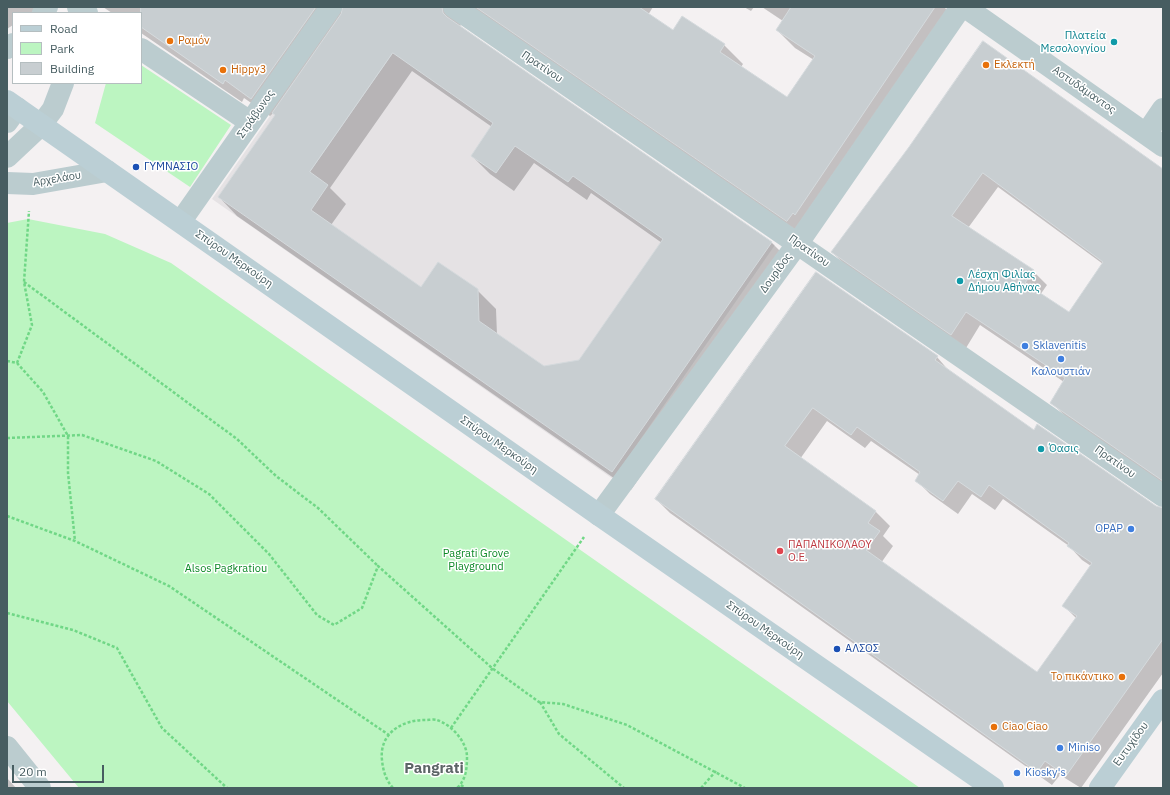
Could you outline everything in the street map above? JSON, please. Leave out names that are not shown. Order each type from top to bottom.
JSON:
[{"type":"main road","name":"Σπύρου Μερκούρη","points":[[10,110],[41,125],[993,788]]},
{"type":"main road","name":"Ευτυχίδου","points":[[1100,788],[1163,700]]},
{"type":"street","name":"Στράβωνος","points":[[181,222],[330,7]]},
{"type":"street","name":"Πρατίνου","points":[[454,7],[1163,496]]},
{"type":"street","name":"Δουρίδος","points":[[599,515],[798,243],[961,7]]},
{"type":"street","name":"Αστυδάμαντος","points":[[965,7],[1163,146]]},
{"type":"street","points":[[142,50],[250,122]]},
{"type":"street","points":[[7,157],[41,125],[53,109],[63,84]]},
{"type":"street","points":[[1146,134],[1163,109]]},
{"type":"street","name":"Αρχελάου","points":[[7,183],[33,184],[107,171]]},
{"type":"street","points":[[7,747],[40,788]]},
{"type":"path","points":[[17,363],[32,325],[24,282],[28,217],[33,184]]},
{"type":"path","points":[[24,282],[237,439],[276,476],[318,508],[378,566],[492,668],[540,702],[559,734],[624,788]]},
{"type":"path","points":[[7,361],[17,363],[43,392],[68,436],[68,473],[75,541]]},
{"type":"path","points":[[7,438],[82,436],[156,461],[208,494],[269,554],[317,615],[334,625],[362,608],[378,566]]},
{"type":"path","points":[[451,728],[599,515]]},
{"type":"path","points":[[7,516],[75,541],[169,586],[389,735]]},
{"type":"path","points":[[7,613],[73,630],[117,648],[162,728],[227,788]]},
{"type":"path","points":[[540,702],[563,704],[627,725],[716,771],[745,788]]},
{"type":"path","points":[[393,788],[387,782],[383,768],[381,751],[389,735],[400,724],[415,720],[438,720],[451,728],[461,738],[467,750],[467,769],[461,785],[457,788]]},
{"type":"path","points":[[701,788],[716,771]]},
{"type":"path","points":[[461,785],[465,788]]},
{"type":"shaded area","points":[[346,7],[432,7],[775,245],[613,479],[212,199]]},
{"type":"green space","points":[[142,66],[231,125],[190,187],[95,123],[106,84],[142,84]]},
{"type":"green space","name":"Alsos Pagkratiou","points":[[28,219],[105,234],[171,263],[920,788],[79,788],[7,701],[7,223]]},
{"type":"building","points":[[141,7],[316,7],[251,99],[225,80],[223,84],[142,28]]},
{"type":"building","points":[[343,7],[442,7],[443,13],[447,17],[772,242],[612,472],[218,197],[275,115],[272,113],[341,14]],"holes":[[[393,53],[493,123],[471,156],[496,173],[515,146],[568,182],[573,176],[663,239],[579,360],[544,366],[479,321],[478,289],[438,262],[421,287],[311,210],[328,185],[310,172]]]},
{"type":"building","points":[[476,7],[639,7],[673,30],[682,16],[725,44],[720,52],[787,97],[815,56],[776,30],[791,7],[935,7],[795,215],[793,213],[787,221]]},
{"type":"building","points":[[983,41],[1163,169],[1163,481],[1050,403],[1065,378],[966,312],[951,335],[831,252],[909,147]],"holes":[[[983,173],[1103,262],[1069,312],[1025,283],[1034,270],[952,216]]]},
{"type":"building","points":[[816,272],[938,356],[935,360],[1034,430],[1037,424],[1156,506],[1163,508],[1163,639],[1066,776],[1045,761],[1037,772],[655,499]],"holes":[[[813,408],[851,435],[857,427],[920,472],[915,481],[943,501],[958,481],[981,497],[989,485],[1069,543],[1067,546],[1092,563],[1062,606],[1077,616],[1037,672],[866,550],[880,531],[868,523],[876,511],[785,446]]]},
{"type":"place","name":"Ραμόν","points":[[170,41]]},
{"type":"place","name":"Πλατεία Μεσολογγίου","points":[[1114,42]]},
{"type":"place","name":"Εκλεκτή","points":[[986,65]]},
{"type":"place","name":"Hippy3","points":[[223,70]]},
{"type":"place","name":"ΓΥΜΝΑΣΙΟ","points":[[136,167]]},
{"type":"place","name":"Λέσχη Φιλίας Δήμου Αθήνας","points":[[960,281]]},
{"type":"place","name":"Sklavenitis","points":[[1025,346]]},
{"type":"place","name":"Καλουστιάν","points":[[1061,359]]},
{"type":"place","name":"Όασις","points":[[1041,449]]},
{"type":"place","name":"OPAP","points":[[1131,529]]},
{"type":"place","name":"ΠΑΠΑΝΙΚΟΛΑΟΥ Ο.Ε.","points":[[780,551]]},
{"type":"place","name":"ΑΛΣΟΣ","points":[[837,649]]},
{"type":"place","name":"Το πικάντικο","points":[[1122,677]]},
{"type":"place","name":"Ciao Ciao","points":[[994,727]]},
{"type":"place","name":"Miniso","points":[[1060,748]]},
{"type":"place","name":"Kiosky's","points":[[1017,773]]},
{"type":"district","name":"Pangrati","points":[[434,769]]},
{"type":"park label","name":"Pagrati Grove Playground","points":[[476,560]]}]
